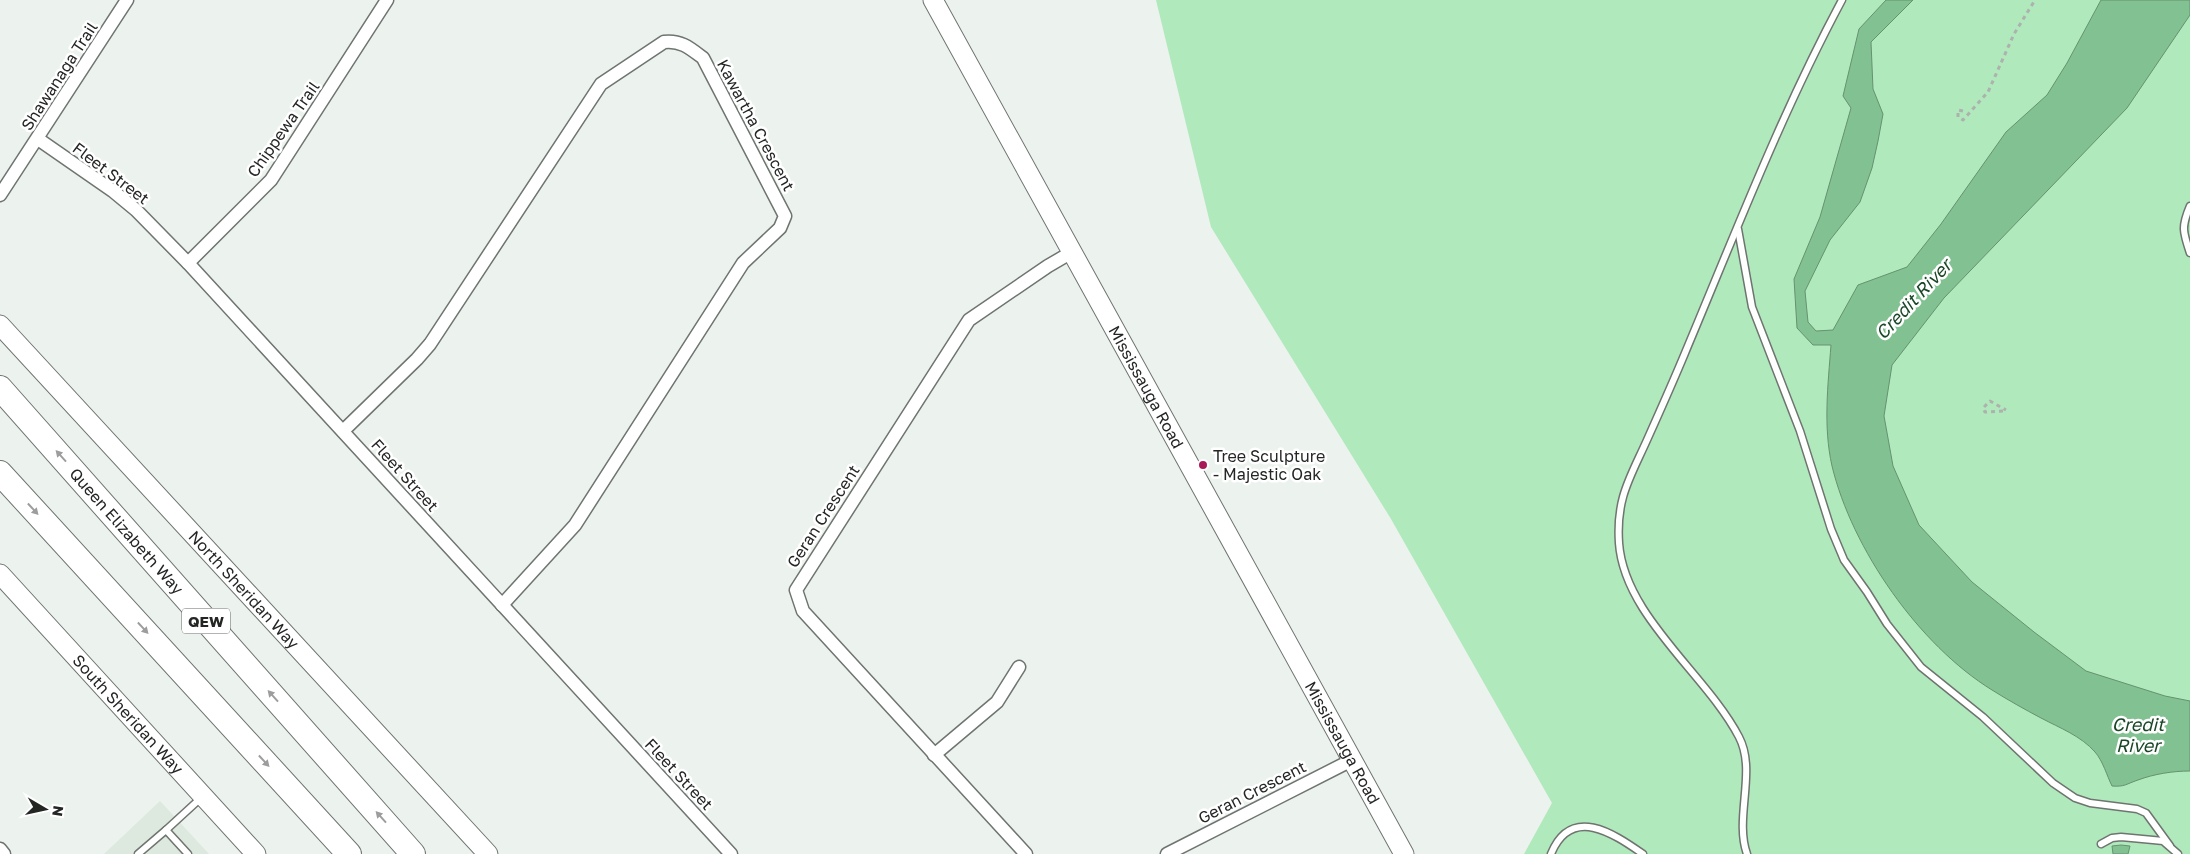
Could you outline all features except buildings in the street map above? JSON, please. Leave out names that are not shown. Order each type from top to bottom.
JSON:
[{"type":"highway","name":"Queen Elizabeth Way","points":[[0,388],[413,854]]},
{"type":"highway","points":[[0,473],[350,854]]},
{"type":"street","name":"Shawanaga Trail","points":[[0,195],[127,0]]},
{"type":"street","name":"Chippewa Trail","points":[[188,263],[271,180],[387,0]]},
{"type":"street","name":"Mississauga Road","points":[[933,0],[1404,854]]},
{"type":"street","name":"Kawartha Crescent","points":[[343,431],[430,344],[601,84],[664,42],[675,41],[687,45],[703,58],[785,216],[780,228],[744,263],[575,525],[502,605]]},
{"type":"street","name":"Fleet Street","points":[[38,139],[113,191],[188,263],[731,854]]},
{"type":"street","name":"Geran Crescent","points":[[1026,854],[803,611],[796,590],[969,320],[1048,266],[1072,252]]},
{"type":"street","name":"North Sheridan Way","points":[[0,325],[488,854]]},
{"type":"street","name":"South Sheridan Way","points":[[0,574],[256,854]]},
{"type":"street","points":[[934,755],[997,702],[1018,667]]},
{"type":"street","name":"Geran Crescent","points":[[1167,854],[1352,760]]},
{"type":"street","points":[[0,849],[4,854]]},
{"type":"lane","points":[[1747,854],[1742,823],[1745,783],[1744,755],[1741,740],[1728,717],[1639,601],[1626,574],[1619,544],[1620,506],[1627,479],[1672,384],[1783,118],[1842,0]]},
{"type":"lane","points":[[2190,206],[2183,222],[2182,230],[2190,253]]},
{"type":"lane","points":[[1738,228],[1752,307],[1800,431],[1831,529],[1844,560],[1887,624],[1921,667],[1983,717],[2053,783],[2076,798],[2090,803],[2137,809],[2146,813],[2178,854]]},
{"type":"lane","points":[[138,854],[203,796]]},
{"type":"lane","points":[[1551,854],[1559,837],[1569,830],[1582,827],[1594,828],[1618,837],[1643,854]]},
{"type":"lane","points":[[166,830],[188,854]]},
{"type":"lane","points":[[2101,844],[2112,838],[2121,837],[2158,840],[2170,846]]},
{"type":"path","points":[[1963,111],[1958,110],[1958,117],[1963,120],[1988,92],[2014,34],[2035,0]]},
{"type":"path","points":[[1990,401],[2005,410],[1986,412],[1983,408],[1990,401]]},
{"type":"shaded area","points":[[1156,0],[2190,0],[2190,854],[1524,854],[1552,803],[1391,519],[1211,227]]},
{"type":"shaded area","points":[[160,801],[209,854],[104,854]]},
{"type":"water","name":"Credit River","points":[[1886,0],[1913,0],[1871,42],[1873,89],[1883,114],[1878,141],[1872,168],[1860,202],[1830,240],[1805,291],[1808,322],[1816,331],[1833,330],[1858,285],[1907,267],[1941,224],[2006,132],[2047,95],[2067,63],[2101,0],[2190,0],[2190,15],[2127,108],[1944,298],[1892,365],[1884,416],[1893,466],[1919,525],[1972,582],[2086,671],[2165,696],[2190,701],[2190,771],[2170,772],[2144,778],[2123,786],[2112,786],[2098,756],[2083,741],[1992,690],[1965,671],[1939,648],[1892,592],[1855,530],[1842,498],[1829,451],[1827,406],[1831,345],[1813,345],[1797,328],[1794,279],[1820,217],[1851,108],[1843,96],[1859,29]]},
{"type":"water","points":[[2112,846],[2130,846],[2128,854],[2113,854]]},
{"type":"place","name":"Tree Sculpture - Majestic Oak","points":[[1203,465]]}]
